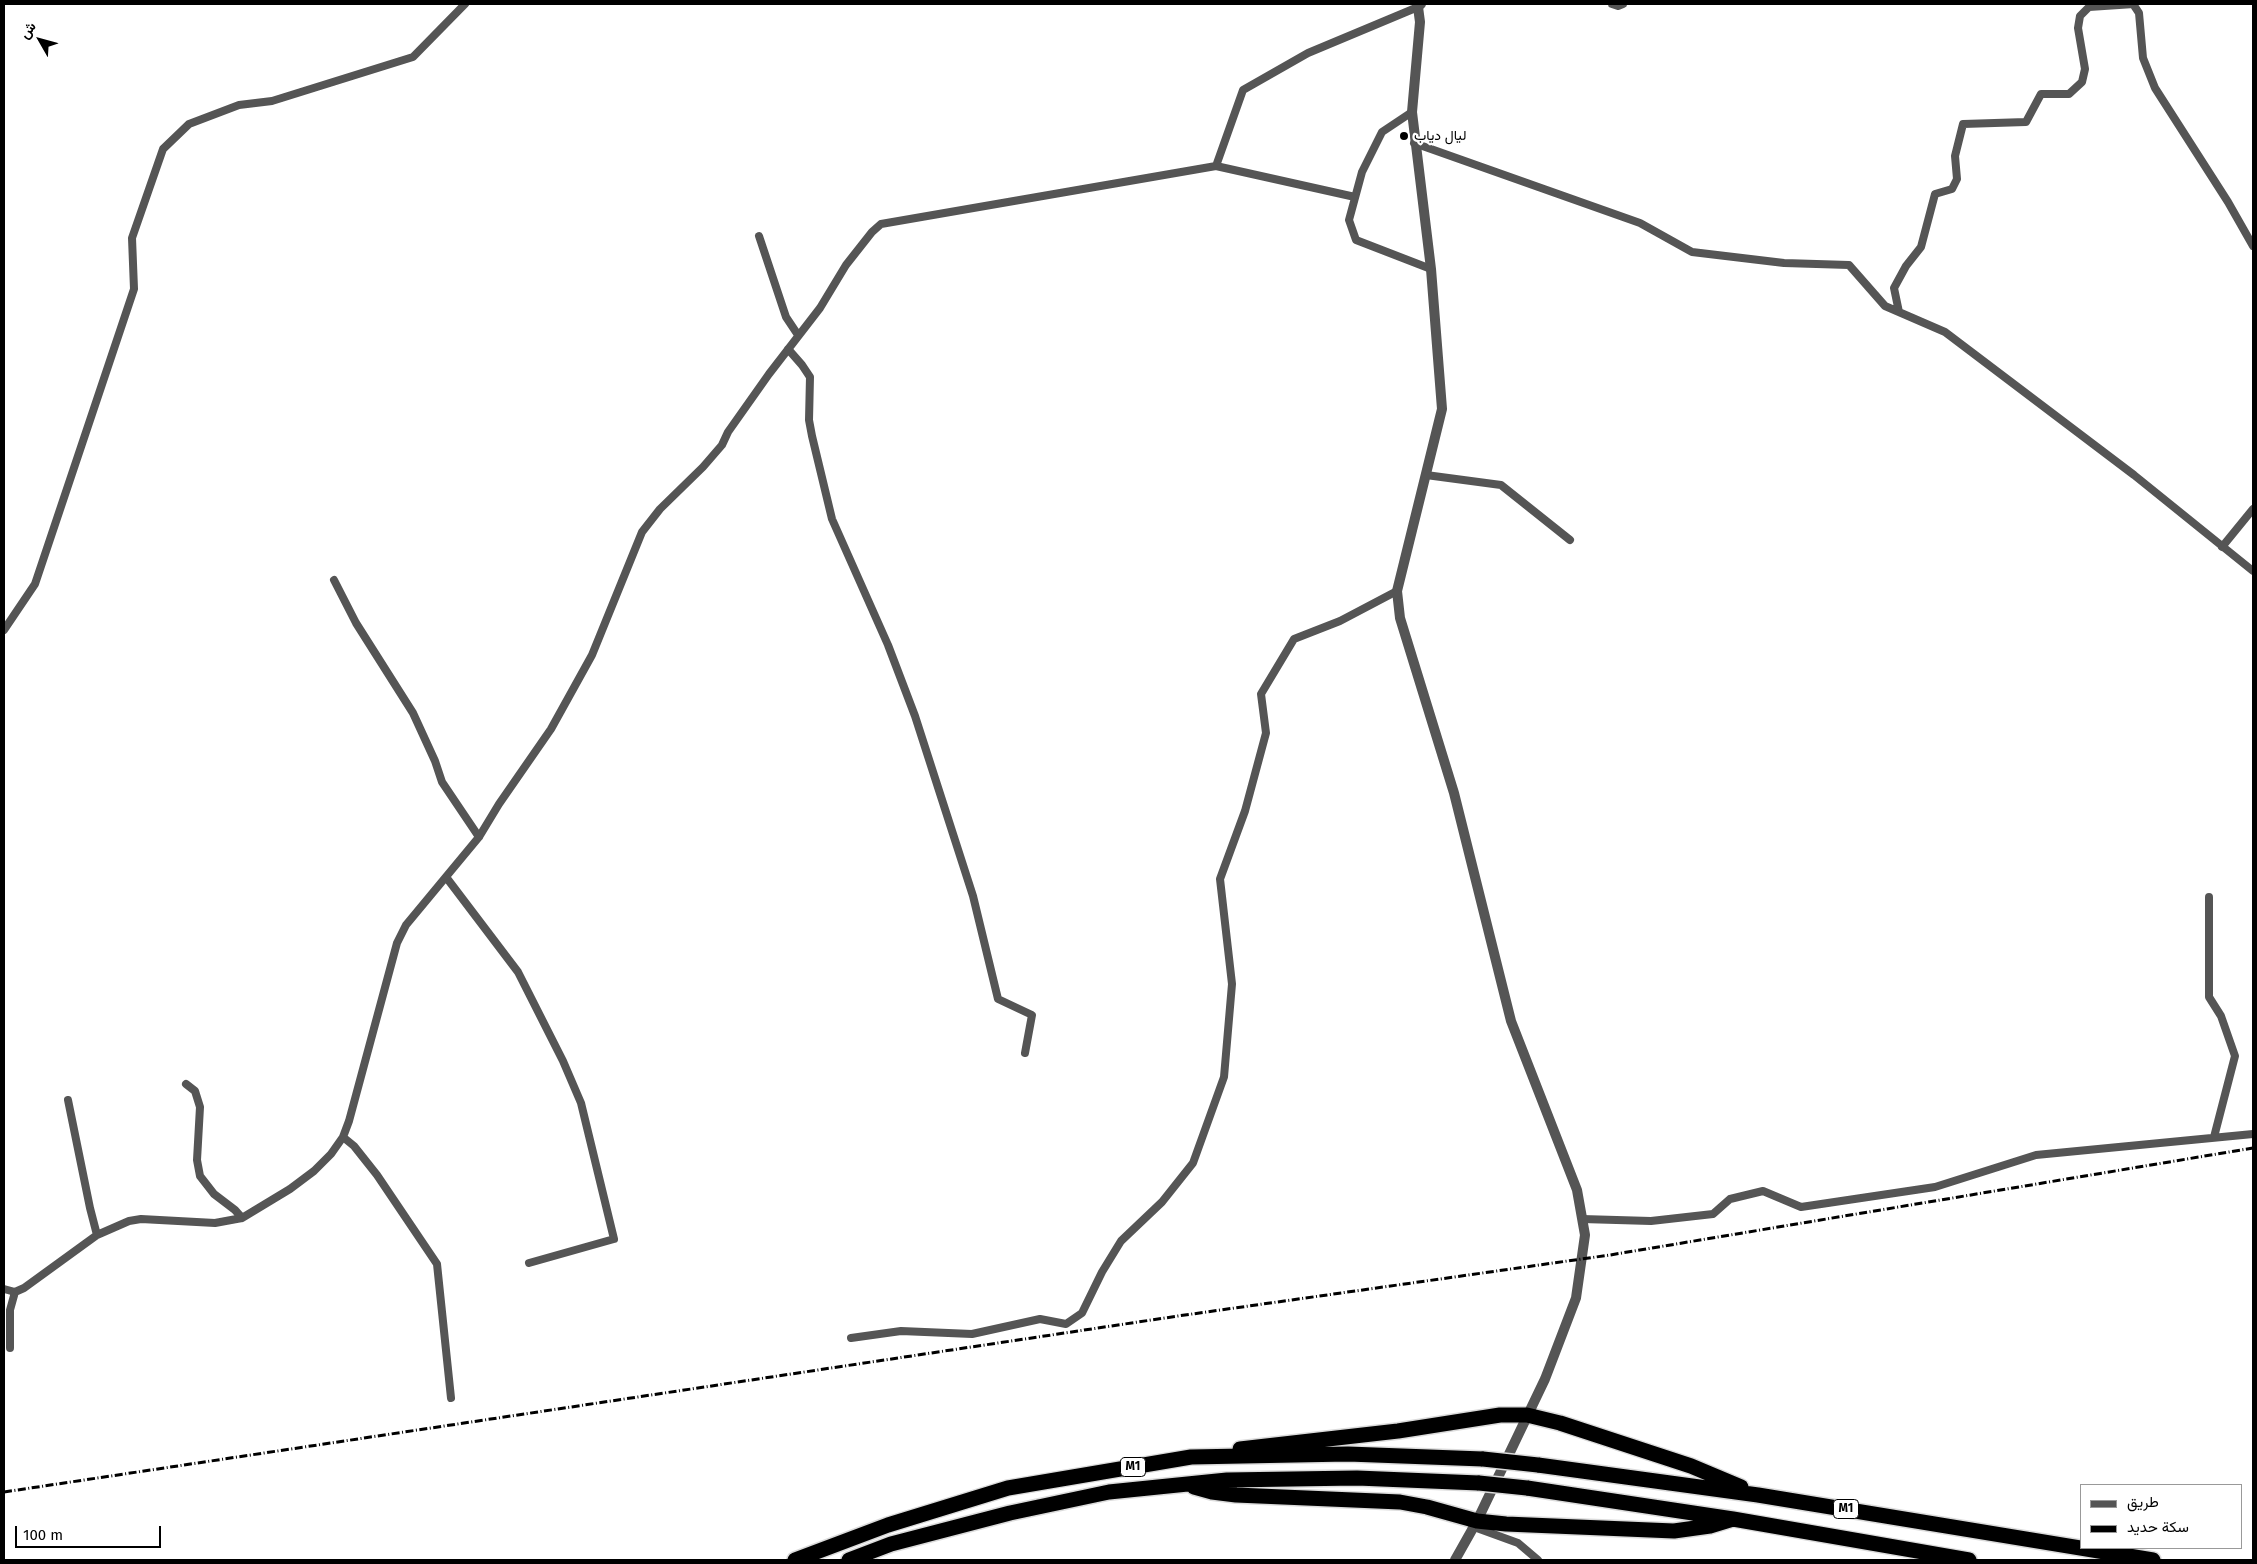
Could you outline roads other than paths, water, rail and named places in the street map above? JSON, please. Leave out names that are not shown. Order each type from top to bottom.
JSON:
[{"type":"highway","points":[[1191,1457],[1260,1445],[1398,1431],[1490,1416],[1526,1415],[1576,1428],[1691,1466],[1758,1495]]},
{"type":"highway","name":"M1","points":[[795,1560],[888,1525],[1008,1488],[1191,1457],[1348,1454],[1483,1459],[1538,1465],[1758,1495],[2080,1548]]},
{"type":"highway","name":"M1","points":[[849,1560],[891,1544],[1010,1513],[1109,1492],[1227,1480],[1357,1478],[1479,1483],[1527,1488],[1734,1519],[1968,1560]]},
{"type":"highway","points":[[1188,1484],[1224,1494],[1407,1503],[1427,1506],[1475,1524],[1674,1530],[1704,1527],[1734,1519]]},
{"type":"highway","name":"M1","points":[[2086,1549],[2153,1560]]},
{"type":"street","points":[[4,630],[35,584],[134,289],[132,238],[163,149],[189,124],[239,105],[272,101],[413,57],[465,4]]},
{"type":"street","points":[[1612,4],[1618,6],[1623,4]]},
{"type":"street","points":[[1899,312],[1894,288],[1906,266],[1921,246],[1935,194],[1952,189],[1957,179],[1955,156],[1963,124],[2026,122],[2041,94],[2069,94],[2082,82],[2085,70],[2078,28],[2080,16],[2089,7],[2133,4],[2139,13],[2143,58],[2155,88],[2228,202],[2253,246]]},
{"type":"street","points":[[1216,166],[1243,90],[1308,53],[1419,5],[1420,22],[1412,112],[1414,143],[1431,270],[1442,409],[1397,591],[1400,618],[1454,793],[1512,1021],[1577,1190],[1585,1235],[1576,1298],[1545,1379],[1475,1524],[1455,1560]]},
{"type":"street","points":[[1412,112],[1382,132],[1362,172],[1349,220],[1356,240],[1431,270]]},
{"type":"street","points":[[1414,143],[1640,223],[1692,252],[1784,263],[1849,265],[1885,306],[1945,332],[2134,475],[2253,571]]},
{"type":"street","points":[[4,1289],[15,1292],[34,1282],[97,1235],[116,1225],[141,1219],[207,1223],[242,1218],[281,1196],[314,1171],[331,1154],[342,1137],[363,1072],[397,943],[412,916],[479,837],[498,804],[552,729],[592,655],[642,532],[660,509],[703,467],[722,445],[728,432],[798,335],[820,308],[853,255],[882,224],[1216,166],[1355,197]]},
{"type":"street","points":[[759,236],[786,317],[798,335]]},
{"type":"street","points":[[788,349],[810,377],[809,420],[832,519],[888,645],[915,716],[973,896],[998,1000],[1032,1015],[1025,1053]]},
{"type":"street","points":[[1426,474],[1501,485],[1570,540]]},
{"type":"street","points":[[2222,547],[2253,508]]},
{"type":"street","points":[[334,580],[356,622],[413,713],[442,782],[479,837]]},
{"type":"street","points":[[852,1338],[901,1331],[972,1334],[1040,1319],[1066,1324],[1082,1313],[1102,1272],[1121,1241],[1162,1202],[1193,1163],[1224,1077],[1232,984],[1220,878],[1245,811],[1266,733],[1261,694],[1294,639],[1340,621],[1397,591]]},
{"type":"street","points":[[446,877],[518,972],[563,1060],[581,1103],[614,1239],[528,1263]]},
{"type":"street","points":[[2209,897],[2209,997],[2221,1016],[2235,1056],[2214,1137]]},
{"type":"street","points":[[186,1084],[195,1091],[200,1107],[197,1160],[200,1176],[214,1194],[236,1210],[242,1218]]},
{"type":"street","points":[[68,1100],[97,1235]]},
{"type":"street","points":[[1582,1219],[1651,1221],[1713,1214],[1730,1199],[1763,1191],[1801,1207],[1935,1186],[2036,1155],[2253,1134]]},
{"type":"street","points":[[342,1137],[354,1146],[378,1175],[437,1264],[451,1398]]},
{"type":"street","points":[[10,1348],[10,1310],[15,1292]]},
{"type":"street","points":[[1475,1524],[1518,1544],[1538,1560]]},
{"type":"railway","points":[[4,1492],[1178,1316],[1610,1255],[2253,1148]]},
{"type":"place","name":"ليال دياب","points":[[1404,136]]}]
